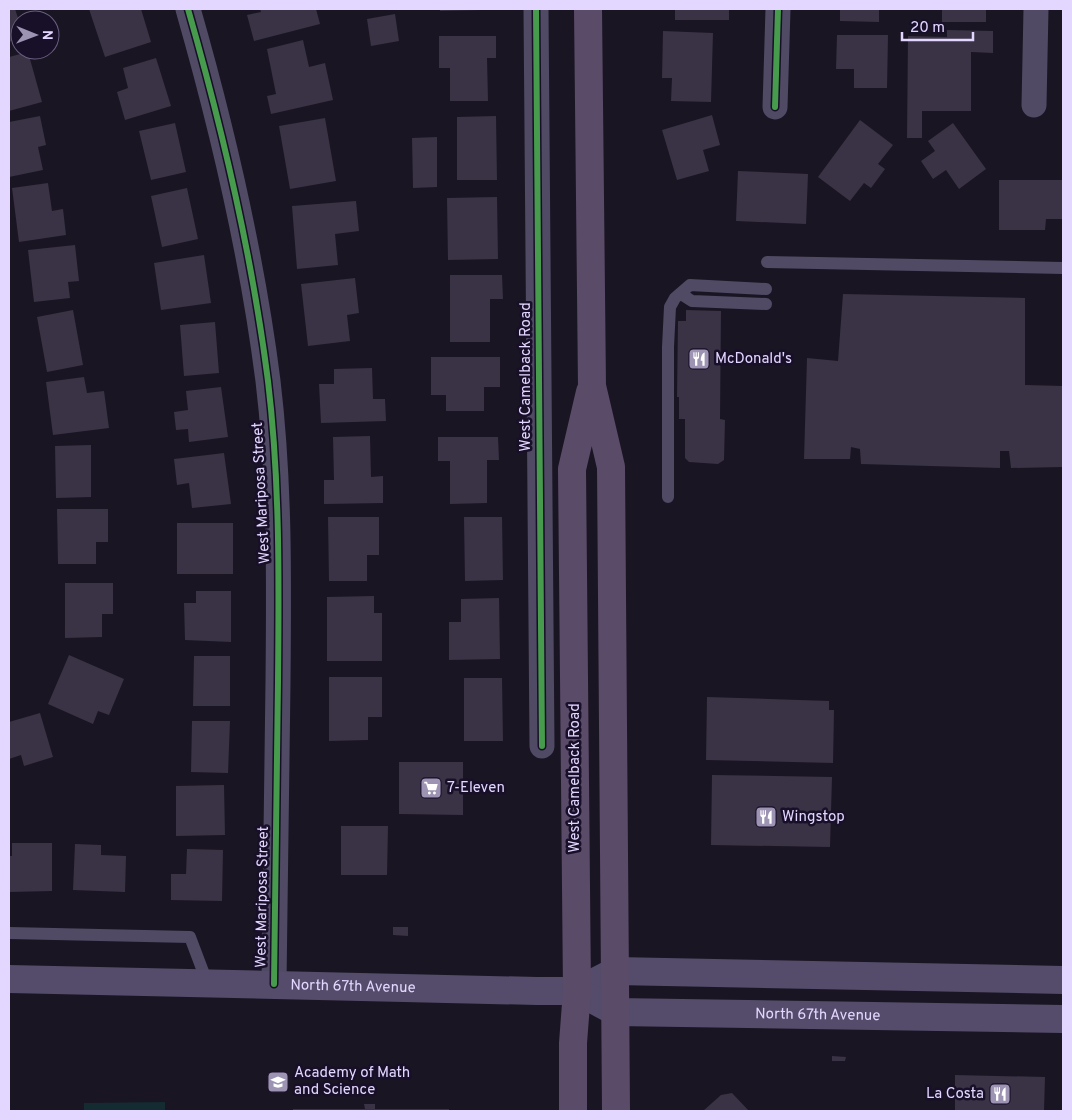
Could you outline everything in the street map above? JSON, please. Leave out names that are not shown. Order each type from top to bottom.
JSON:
[{"type":"main road","name":"West Camelback Road","points":[[588,9],[592,386],[611,467],[616,1111]]},
{"type":"main road","name":"West Camelback Road","points":[[573,1111],[573,1043],[577,991],[572,469],[592,386]]},
{"type":"main road","name":"North 67th Avenue","points":[[577,991],[616,971],[1063,980]]},
{"type":"main road","name":"North 67th Avenue","points":[[9,980],[207,982],[577,991],[616,1012],[1063,1019]]},
{"type":"street","name":"West Mariposa Street","points":[[188,9],[212,93],[230,173],[252,277],[268,382],[276,482],[278,582],[274,984]]},
{"type":"street","name":"West Camelback Road","points":[[536,9],[542,746]]},
{"type":"street","points":[[775,107],[778,9]]},
{"type":"street","points":[[1034,105],[1036,9]]},
{"type":"lane","points":[[767,262],[1063,268]]},
{"type":"lane","points":[[668,497],[668,347],[670,307],[675,298],[690,285],[766,289]]},
{"type":"lane","points":[[681,294],[692,302],[766,304]]},
{"type":"lane","points":[[541,649],[574,648]]},
{"type":"lane","points":[[9,933],[190,937],[207,982]]},
{"type":"green space","points":[[165,1102],[165,1111],[84,1111],[84,1103]]},
{"type":"building","points":[[9,9],[15,9],[10,10],[9,42]]},
{"type":"building","points":[[89,9],[141,9],[151,42],[105,57]]},
{"type":"building","points":[[260,9],[316,9],[320,24],[254,41],[247,15],[261,12]]},
{"type":"building","points":[[440,9],[483,9],[483,10],[440,11]]},
{"type":"building","points":[[675,9],[729,9],[729,20],[675,20]]},
{"type":"building","points":[[840,9],[879,9],[879,22],[840,21]]},
{"type":"building","points":[[942,9],[986,9],[986,22],[942,22]]},
{"type":"building","points":[[395,14],[399,41],[371,46],[367,19]]},
{"type":"building","points":[[947,30],[993,31],[993,53],[971,52],[971,111],[922,111],[922,138],[907,138],[908,36],[947,37]]},
{"type":"building","points":[[663,31],[713,33],[711,102],[671,101],[672,78],[662,78]]},
{"type":"building","points":[[837,35],[888,35],[887,88],[854,88],[854,69],[836,69]]},
{"type":"building","points":[[439,36],[496,36],[496,58],[487,58],[488,101],[450,101],[450,68],[439,68]]},
{"type":"building","points":[[303,40],[309,67],[325,63],[333,100],[271,114],[267,96],[276,94],[267,49]]},
{"type":"building","points":[[9,57],[10,60],[30,60],[42,102],[9,111]]},
{"type":"building","points":[[156,58],[171,106],[125,120],[117,92],[128,88],[123,68]]},
{"type":"building","points":[[712,115],[720,145],[703,150],[709,171],[677,180],[662,130]]},
{"type":"building","points":[[40,116],[46,145],[38,147],[43,170],[9,177],[9,122]]},
{"type":"building","points":[[496,116],[497,180],[457,180],[457,117]]},
{"type":"building","points":[[325,118],[336,181],[290,189],[279,126]]},
{"type":"building","points":[[860,120],[893,145],[878,164],[885,169],[871,188],[864,183],[850,201],[818,177]]},
{"type":"building","points":[[175,123],[186,172],[151,180],[139,131]]},
{"type":"building","points":[[953,123],[986,169],[959,189],[946,170],[933,179],[921,161],[935,151],[928,141]]},
{"type":"building","points":[[437,137],[437,187],[413,188],[412,138]]},
{"type":"building","points":[[738,171],[808,174],[806,224],[736,221]]},
{"type":"building","points":[[999,180],[1063,180],[1063,219],[1046,219],[1045,230],[999,230]]},
{"type":"building","points":[[48,183],[52,211],[63,209],[66,235],[19,242],[12,188]]},
{"type":"building","points":[[187,188],[198,239],[162,247],[151,196]]},
{"type":"building","points":[[497,197],[498,259],[448,260],[447,198]]},
{"type":"building","points":[[356,201],[359,231],[335,234],[338,265],[297,269],[292,206]]},
{"type":"building","points":[[75,245],[79,281],[68,282],[70,298],[34,302],[28,250]]},
{"type":"building","points":[[204,255],[211,303],[161,310],[154,263]]},
{"type":"building","points":[[450,275],[502,275],[503,299],[490,299],[490,342],[450,342]]},
{"type":"building","points":[[355,278],[359,313],[347,315],[350,341],[308,346],[301,284]]},
{"type":"building","points":[[843,294],[1025,298],[1025,385],[1063,386],[1063,467],[1011,468],[1009,451],[1000,451],[1000,468],[861,464],[860,449],[851,447],[850,459],[804,459],[807,358],[838,361]]},
{"type":"building","points":[[73,310],[83,365],[47,372],[37,317]]},
{"type":"building","name":"McDonald's","points":[[686,310],[721,311],[720,419],[725,420],[724,460],[718,464],[689,462],[685,458],[685,419],[679,419],[679,397],[677,397],[678,321],[686,321]]},
{"type":"building","points":[[215,322],[219,373],[184,376],[180,325]]},
{"type":"building","points":[[431,357],[500,357],[500,387],[484,387],[484,411],[446,411],[446,395],[431,395]]},
{"type":"building","points":[[372,368],[373,399],[385,399],[386,421],[321,423],[319,384],[334,384],[334,369]]},
{"type":"building","points":[[84,377],[87,393],[104,391],[109,428],[53,435],[46,382]]},
{"type":"building","points":[[221,387],[228,437],[189,442],[188,429],[176,430],[174,412],[188,410],[186,391]]},
{"type":"building","points":[[370,436],[371,477],[383,476],[383,503],[324,504],[324,480],[334,480],[333,437]]},
{"type":"building","points":[[438,437],[498,437],[499,460],[487,460],[487,503],[450,504],[450,461],[438,461]]},
{"type":"building","points":[[91,445],[91,497],[56,498],[55,446]]},
{"type":"building","points":[[224,453],[231,504],[192,508],[189,483],[177,485],[174,459]]},
{"type":"building","points":[[57,509],[108,509],[108,542],[96,542],[96,564],[58,564]]},
{"type":"building","points":[[328,517],[379,517],[379,555],[367,555],[367,581],[329,581]]},
{"type":"building","points":[[464,517],[502,517],[503,580],[465,581]]},
{"type":"building","points":[[177,523],[233,523],[233,574],[177,574]]},
{"type":"building","points":[[65,583],[113,583],[113,614],[102,614],[102,637],[65,638]]},
{"type":"building","points":[[196,591],[231,591],[231,642],[185,640],[184,603],[196,603]]},
{"type":"building","points":[[374,596],[374,613],[382,613],[382,661],[327,661],[327,597]]},
{"type":"building","points":[[499,598],[500,659],[449,660],[449,622],[461,622],[461,599]]},
{"type":"building","points":[[69,655],[124,679],[109,715],[98,711],[93,724],[48,704]]},
{"type":"building","points":[[194,656],[230,656],[230,706],[193,706]]},
{"type":"building","points":[[329,677],[382,677],[382,717],[368,717],[368,740],[329,741]]},
{"type":"building","points":[[464,678],[502,678],[503,741],[464,741]]},
{"type":"building","points":[[707,697],[829,701],[829,710],[834,710],[833,763],[706,760]]},
{"type":"building","points":[[40,713],[53,757],[24,766],[21,755],[9,759],[9,722]]},
{"type":"building","points":[[192,721],[230,721],[228,773],[191,772]]},
{"type":"building","name":"7-Eleven","points":[[399,762],[463,762],[463,815],[399,814]]},
{"type":"building","points":[[712,775],[832,777],[830,847],[711,845]]},
{"type":"building","points":[[224,785],[225,835],[176,836],[176,786]]},
{"type":"building","points":[[341,826],[388,826],[387,875],[341,875]]},
{"type":"building","points":[[12,843],[52,843],[52,891],[9,892],[9,856],[12,856]]},
{"type":"building","points":[[75,844],[101,845],[101,855],[126,856],[125,892],[73,890]]},
{"type":"building","points":[[187,849],[223,850],[222,901],[171,900],[171,874],[186,874]]},
{"type":"building","points":[[393,927],[408,927],[408,936],[393,935]]},
{"type":"building","points":[[832,1056],[846,1057],[845,1061],[832,1061]]},
{"type":"building","name":"La Costa","points":[[955,1075],[1045,1077],[1044,1111],[955,1111]]},
{"type":"building","points":[[732,1093],[749,1111],[703,1111],[721,1095]]},
{"type":"building","points":[[364,1104],[375,1104],[375,1109],[449,1109],[449,1111],[293,1111],[293,1109],[365,1109]]},
{"type":"cycle path","points":[[188,9],[213,101],[245,240],[254,287],[272,419],[277,494],[278,569],[274,984]]},
{"type":"cycle path","points":[[536,9],[542,746]]},
{"type":"cycle path","points":[[775,107],[778,9]]},
{"type":"place","name":"McDonald's","points":[[699,359]]},
{"type":"place","name":"7-Eleven","points":[[431,788]]},
{"type":"place","name":"Wingstop","points":[[766,817]]},
{"type":"place","name":"Academy of Math and Science","points":[[278,1082]]},
{"type":"place","name":"La Costa","points":[[1000,1094]]}]
